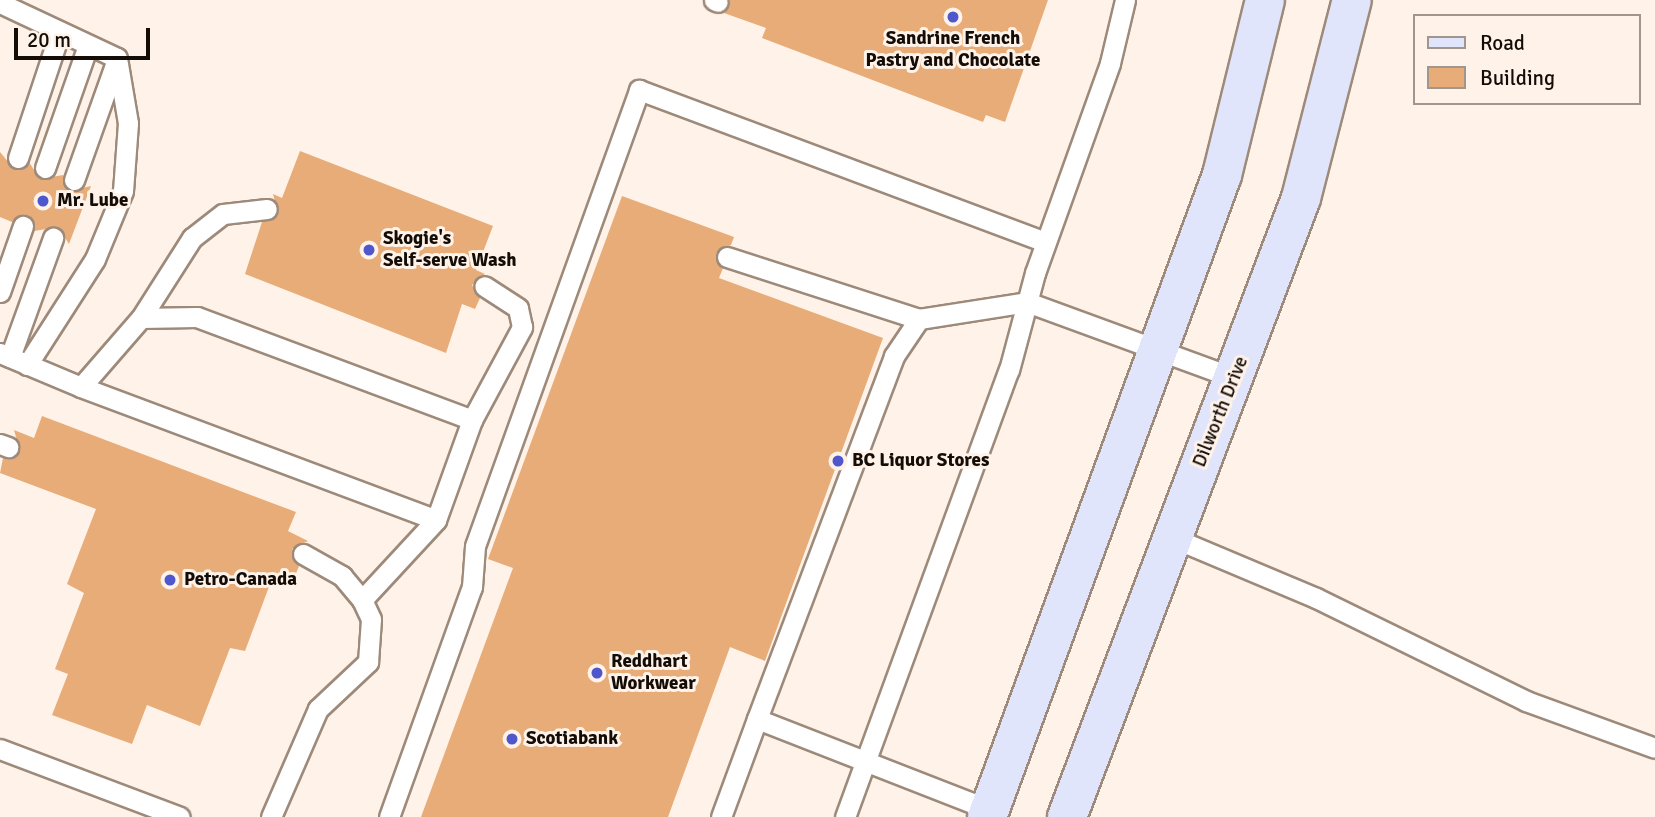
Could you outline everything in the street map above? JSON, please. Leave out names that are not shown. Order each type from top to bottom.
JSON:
[{"type":"main road","points":[[989,814],[1222,175],[1265,0]]},
{"type":"main road","name":"Dilworth Drive","points":[[1067,817],[1301,198],[1352,0]]},
{"type":"lane","points":[[845,817],[1009,370],[1046,242],[1110,63],[1125,0]]},
{"type":"lane","points":[[2,9],[117,58]]},
{"type":"lane","points":[[18,158],[60,32]]},
{"type":"lane","points":[[45,168],[88,45]]},
{"type":"lane","points":[[12,358],[95,259],[123,191],[128,123],[117,58]]},
{"type":"lane","points":[[74,180],[117,58]]},
{"type":"lane","points":[[389,817],[472,587],[475,546],[639,90],[1046,242]]},
{"type":"lane","points":[[81,387],[141,318],[192,238],[223,214],[267,209]]},
{"type":"lane","points":[[0,292],[23,226]]},
{"type":"lane","points":[[12,358],[53,238]]},
{"type":"lane","points":[[727,257],[919,319],[1027,302],[1235,378]]},
{"type":"lane","points":[[362,600],[436,520],[472,420],[522,327],[518,308],[484,286]]},
{"type":"lane","points":[[141,318],[197,317],[472,420]]},
{"type":"lane","points":[[721,817],[894,356],[919,319]]},
{"type":"lane","points":[[12,358],[81,387],[436,520]]},
{"type":"lane","points":[[1171,537],[1316,598],[1515,696],[1655,748]]},
{"type":"lane","points":[[271,817],[318,709],[368,662],[371,619],[362,600],[342,576],[303,554]]},
{"type":"lane","points":[[757,719],[989,814]]},
{"type":"lane","points":[[0,748],[180,817]]},
{"type":"building","points":[[730,0],[1048,0],[1005,122],[986,115],[983,122],[762,38],[766,28],[724,13]]},
{"type":"building","name":"Skogie's Self-serve Wash","points":[[300,151],[493,226],[476,270],[485,274],[472,285],[480,298],[475,309],[462,304],[446,353],[245,274],[262,222],[278,213],[273,194],[282,198]]},
{"type":"building","name":"Mr. Lube","points":[[0,152],[14,169],[29,162],[40,179],[63,175],[69,191],[91,186],[69,244],[58,227],[34,231],[28,215],[12,222],[0,217]]},
{"type":"building","points":[[622,196],[734,237],[731,245],[716,253],[723,268],[719,278],[883,338],[765,661],[730,647],[668,817],[421,817],[513,568],[488,559]]},
{"type":"building","name":"Petro-Canada","points":[[42,416],[296,512],[288,531],[308,541],[292,549],[299,566],[293,581],[273,576],[245,651],[230,648],[200,726],[147,705],[132,744],[52,715],[68,674],[55,669],[84,593],[67,584],[96,509],[0,473],[3,458],[20,451],[14,430],[34,438]]},
{"type":"place","name":"Sandrine French Pastry and Chocolate","points":[[953,17]]},
{"type":"place","name":"Mr. Lube","points":[[43,201]]},
{"type":"place","name":"Skogie's Self-serve Wash","points":[[369,250]]},
{"type":"place","name":"BC Liquor Stores","points":[[838,461]]},
{"type":"place","name":"Petro-Canada","points":[[170,580]]},
{"type":"place","name":"Reddhart Workwear","points":[[597,673]]},
{"type":"place","name":"Scotiabank","points":[[512,739]]}]
